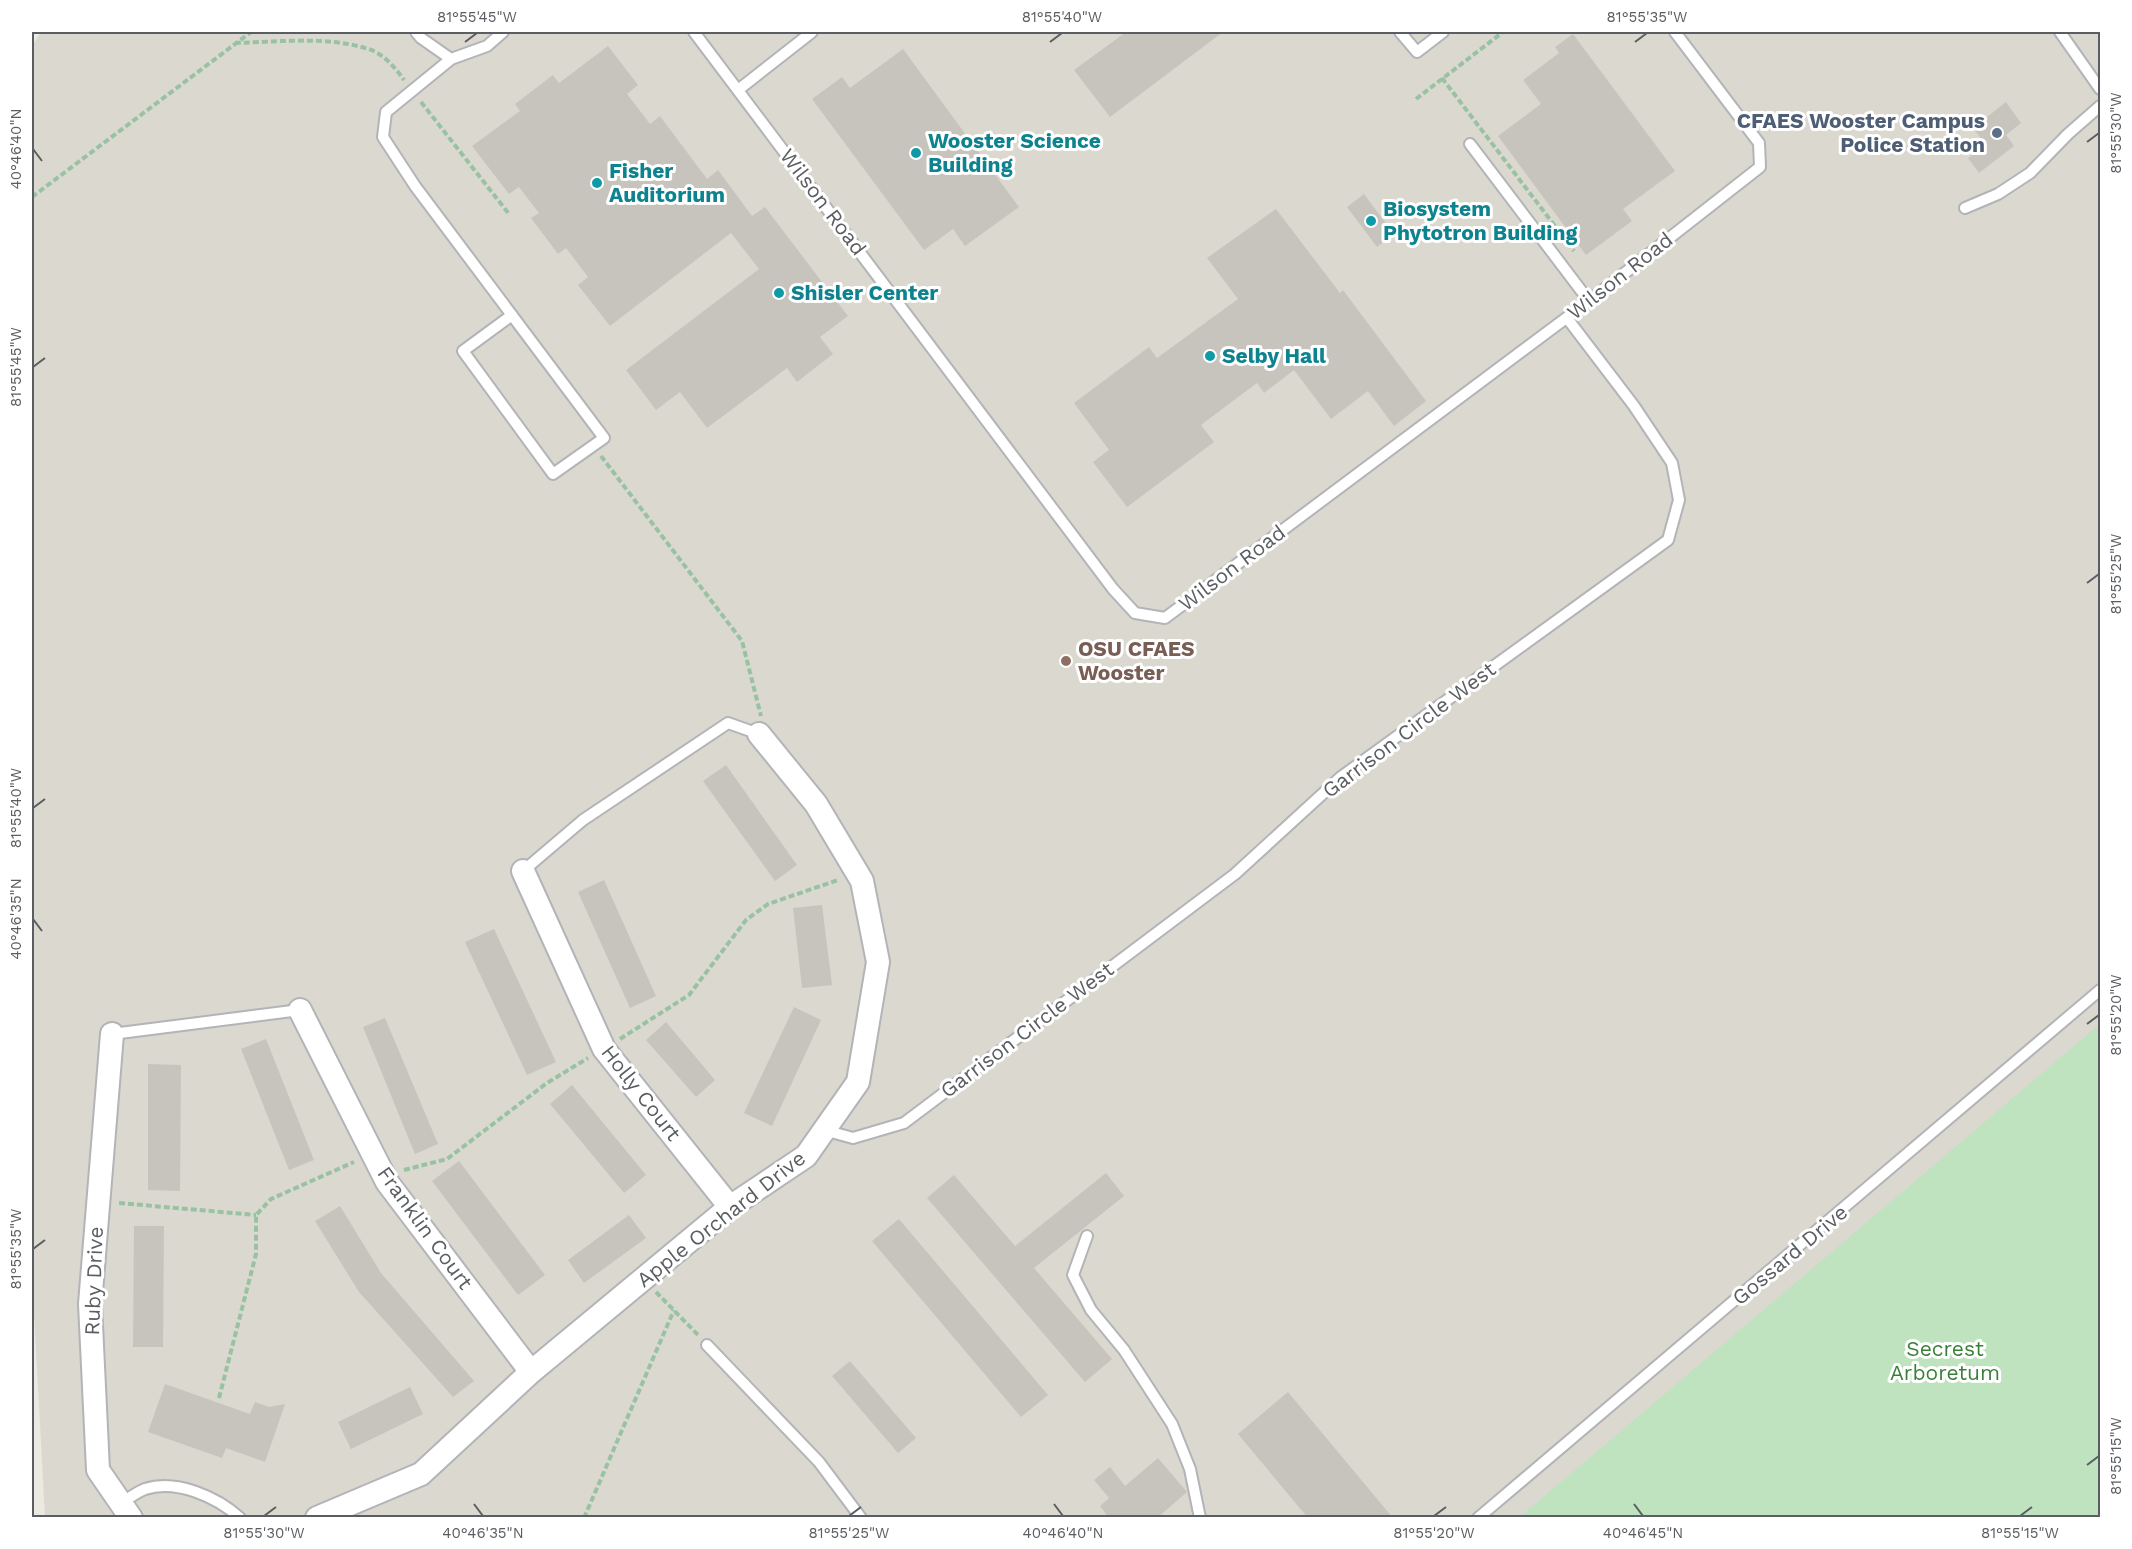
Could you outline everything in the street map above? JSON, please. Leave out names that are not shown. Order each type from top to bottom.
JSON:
[{"type":"street","name":"Apple Orchard Drive","points":[[317,1518],[421,1474],[531,1371],[730,1207],[806,1156],[858,1082],[878,962],[862,881],[816,804],[759,734]]},
{"type":"street","name":"Holly Court","points":[[522,872],[604,1049],[730,1207]]},
{"type":"street","name":"Franklin Court","points":[[300,1010],[382,1172],[531,1371]]},
{"type":"street","name":"Ruby Drive","points":[[112,1034],[90,1304],[98,1470],[126,1510]]},
{"type":"lane","points":[[416,32],[451,59]]},
{"type":"lane","points":[[503,32],[486,46],[451,59],[386,112],[384,137],[415,186],[512,315],[604,438],[553,474],[463,351],[512,315]]},
{"type":"lane","name":"Wilson Road","points":[[694,32],[1113,589],[1135,613],[1165,618],[1567,318],[1760,167],[1759,143],[1675,32]]},
{"type":"lane","points":[[738,90],[812,32]]},
{"type":"lane","points":[[1400,32],[1417,52],[1443,32]]},
{"type":"lane","points":[[2060,32],[2100,90]]},
{"type":"lane","points":[[1965,208],[1998,194],[2030,173],[2068,134],[2100,106]]},
{"type":"lane","points":[[1470,144],[1589,301]]},
{"type":"lane","name":"Garrison Circle West","points":[[824,1130],[853,1138],[904,1123],[1235,874],[1286,830],[1341,777],[1668,540],[1678,500],[1672,463],[1634,406],[1567,318]]},
{"type":"lane","points":[[522,872],[583,820],[728,723],[759,734]]},
{"type":"lane","name":"Gossard Drive","points":[[1478,1518],[2100,990]]},
{"type":"lane","points":[[112,1034],[300,1010]]},
{"type":"lane","points":[[1087,1236],[1073,1275],[1091,1310],[1124,1350],[1172,1424],[1190,1469],[1200,1518]]},
{"type":"lane","points":[[707,1345],[819,1462],[861,1518]]},
{"type":"lane","points":[[126,1510],[145,1489],[167,1487],[186,1489],[212,1499],[240,1518]]},
{"type":"path","points":[[32,197],[251,32]]},
{"type":"path","points":[[1416,99],[1503,32]]},
{"type":"path","points":[[1442,78],[1574,251]]},
{"type":"path","points":[[593,446],[742,641],[761,710],[759,734]]},
{"type":"path","points":[[219,1398],[256,1254],[256,1215],[271,1199],[353,1161],[382,1172],[409,1170],[447,1159],[547,1083],[689,995],[746,920],[768,904],[844,878],[862,881]]},
{"type":"path","points":[[98,1202],[256,1215]]},
{"type":"path","points":[[643,1279],[707,1345]]},
{"type":"path","points":[[584,1518],[674,1310]]},
{"type":"shaded area","name":"OSU CFAES Wooster","points":[[41,32],[2100,32],[2100,1517],[45,1517],[32,1276],[32,46]]},
{"type":"green space","name":"Secrest Arboretum","points":[[2100,1024],[2100,1517],[1520,1517]]},
{"type":"building","points":[[1126,32],[1223,32],[1110,117],[1074,70]]},
{"type":"building","points":[[1573,34],[1675,171],[1623,209],[1632,221],[1586,255],[1498,136],[1541,104],[1523,80],[1559,53],[1555,47]]},
{"type":"building","name":"Fisher Auditorium","points":[[608,46],[638,85],[627,94],[650,124],[660,116],[707,179],[718,170],[752,216],[765,207],[848,316],[820,337],[833,354],[797,382],[787,368],[707,428],[680,392],[656,410],[626,370],[759,269],[731,233],[610,326],[578,285],[588,277],[566,248],[558,254],[531,218],[539,213],[519,187],[509,194],[472,146],[520,111],[515,104],[553,75],[559,83]]},
{"type":"building","name":"Wooster Science Building","points":[[903,49],[1019,207],[965,246],[953,229],[924,250],[812,99],[842,77],[850,88]]},
{"type":"building","points":[[2006,102],[2021,123],[2006,135],[2014,146],[1979,173],[1968,158],[1986,145],[1973,128]]},
{"type":"building","name":"Biosystem Phytotron Building","points":[[1364,194],[1394,234],[1377,247],[1347,207]]},
{"type":"building","name":"Selby Hall","points":[[1276,209],[1340,293],[1343,290],[1426,401],[1394,426],[1368,391],[1331,419],[1294,370],[1264,393],[1257,383],[1201,425],[1214,442],[1127,507],[1093,462],[1109,450],[1074,403],[1149,347],[1157,358],[1238,299],[1207,258]]},
{"type":"building","points":[[726,765],[797,865],[775,881],[703,781]]},
{"type":"building","points":[[604,880],[656,996],[630,1008],[578,892]]},
{"type":"building","points":[[822,905],[832,985],[802,988],[793,908]]},
{"type":"building","points":[[494,929],[556,1062],[527,1075],[465,942]]},
{"type":"building","points":[[794,1007],[821,1020],[772,1126],[744,1113]]},
{"type":"building","points":[[385,1018],[438,1144],[415,1154],[363,1027]]},
{"type":"building","points":[[666,1022],[715,1080],[696,1097],[646,1040]]},
{"type":"building","points":[[266,1039],[314,1160],[289,1170],[241,1049]]},
{"type":"building","points":[[148,1064],[181,1065],[180,1191],[148,1190]]},
{"type":"building","points":[[572,1085],[646,1175],[624,1193],[550,1104]]},
{"type":"building","points":[[459,1161],[545,1275],[518,1295],[432,1181]]},
{"type":"building","points":[[1106,1173],[1124,1196],[1034,1268],[1112,1359],[1085,1382],[927,1198],[954,1175],[1015,1246]]},
{"type":"building","points":[[340,1206],[381,1273],[474,1381],[453,1397],[359,1292],[315,1221]]},
{"type":"building","points":[[629,1215],[646,1238],[584,1283],[568,1260]]},
{"type":"building","points":[[899,1219],[1048,1395],[1021,1417],[872,1241]]},
{"type":"building","points":[[134,1226],[164,1226],[163,1347],[133,1347]]},
{"type":"building","points":[[850,1361],[916,1438],[898,1453],[832,1376]]},
{"type":"building","points":[[165,1384],[250,1414],[255,1402],[269,1407],[285,1404],[265,1462],[226,1448],[222,1458],[148,1432]]},
{"type":"building","points":[[410,1387],[423,1414],[351,1449],[338,1422]]},
{"type":"building","points":[[1288,1392],[1393,1518],[1308,1518],[1238,1434]]},
{"type":"building","points":[[1158,1458],[1187,1492],[1157,1518],[1109,1518],[1100,1506],[1109,1498],[1094,1480],[1110,1467],[1125,1486]]},
{"type":"place","name":"CFAES Wooster Campus Police Station","points":[[1997,133]]},
{"type":"place","name":"Wooster Science Building","points":[[916,153]]},
{"type":"place","name":"Fisher Auditorium","points":[[597,183]]},
{"type":"place","name":"Biosystem Phytotron Building","points":[[1371,221]]},
{"type":"place","name":"Shisler Center","points":[[779,293]]},
{"type":"place","name":"Selby Hall","points":[[1210,356]]},
{"type":"place","name":"OSU CFAES Wooster","points":[[1066,661]]}]
